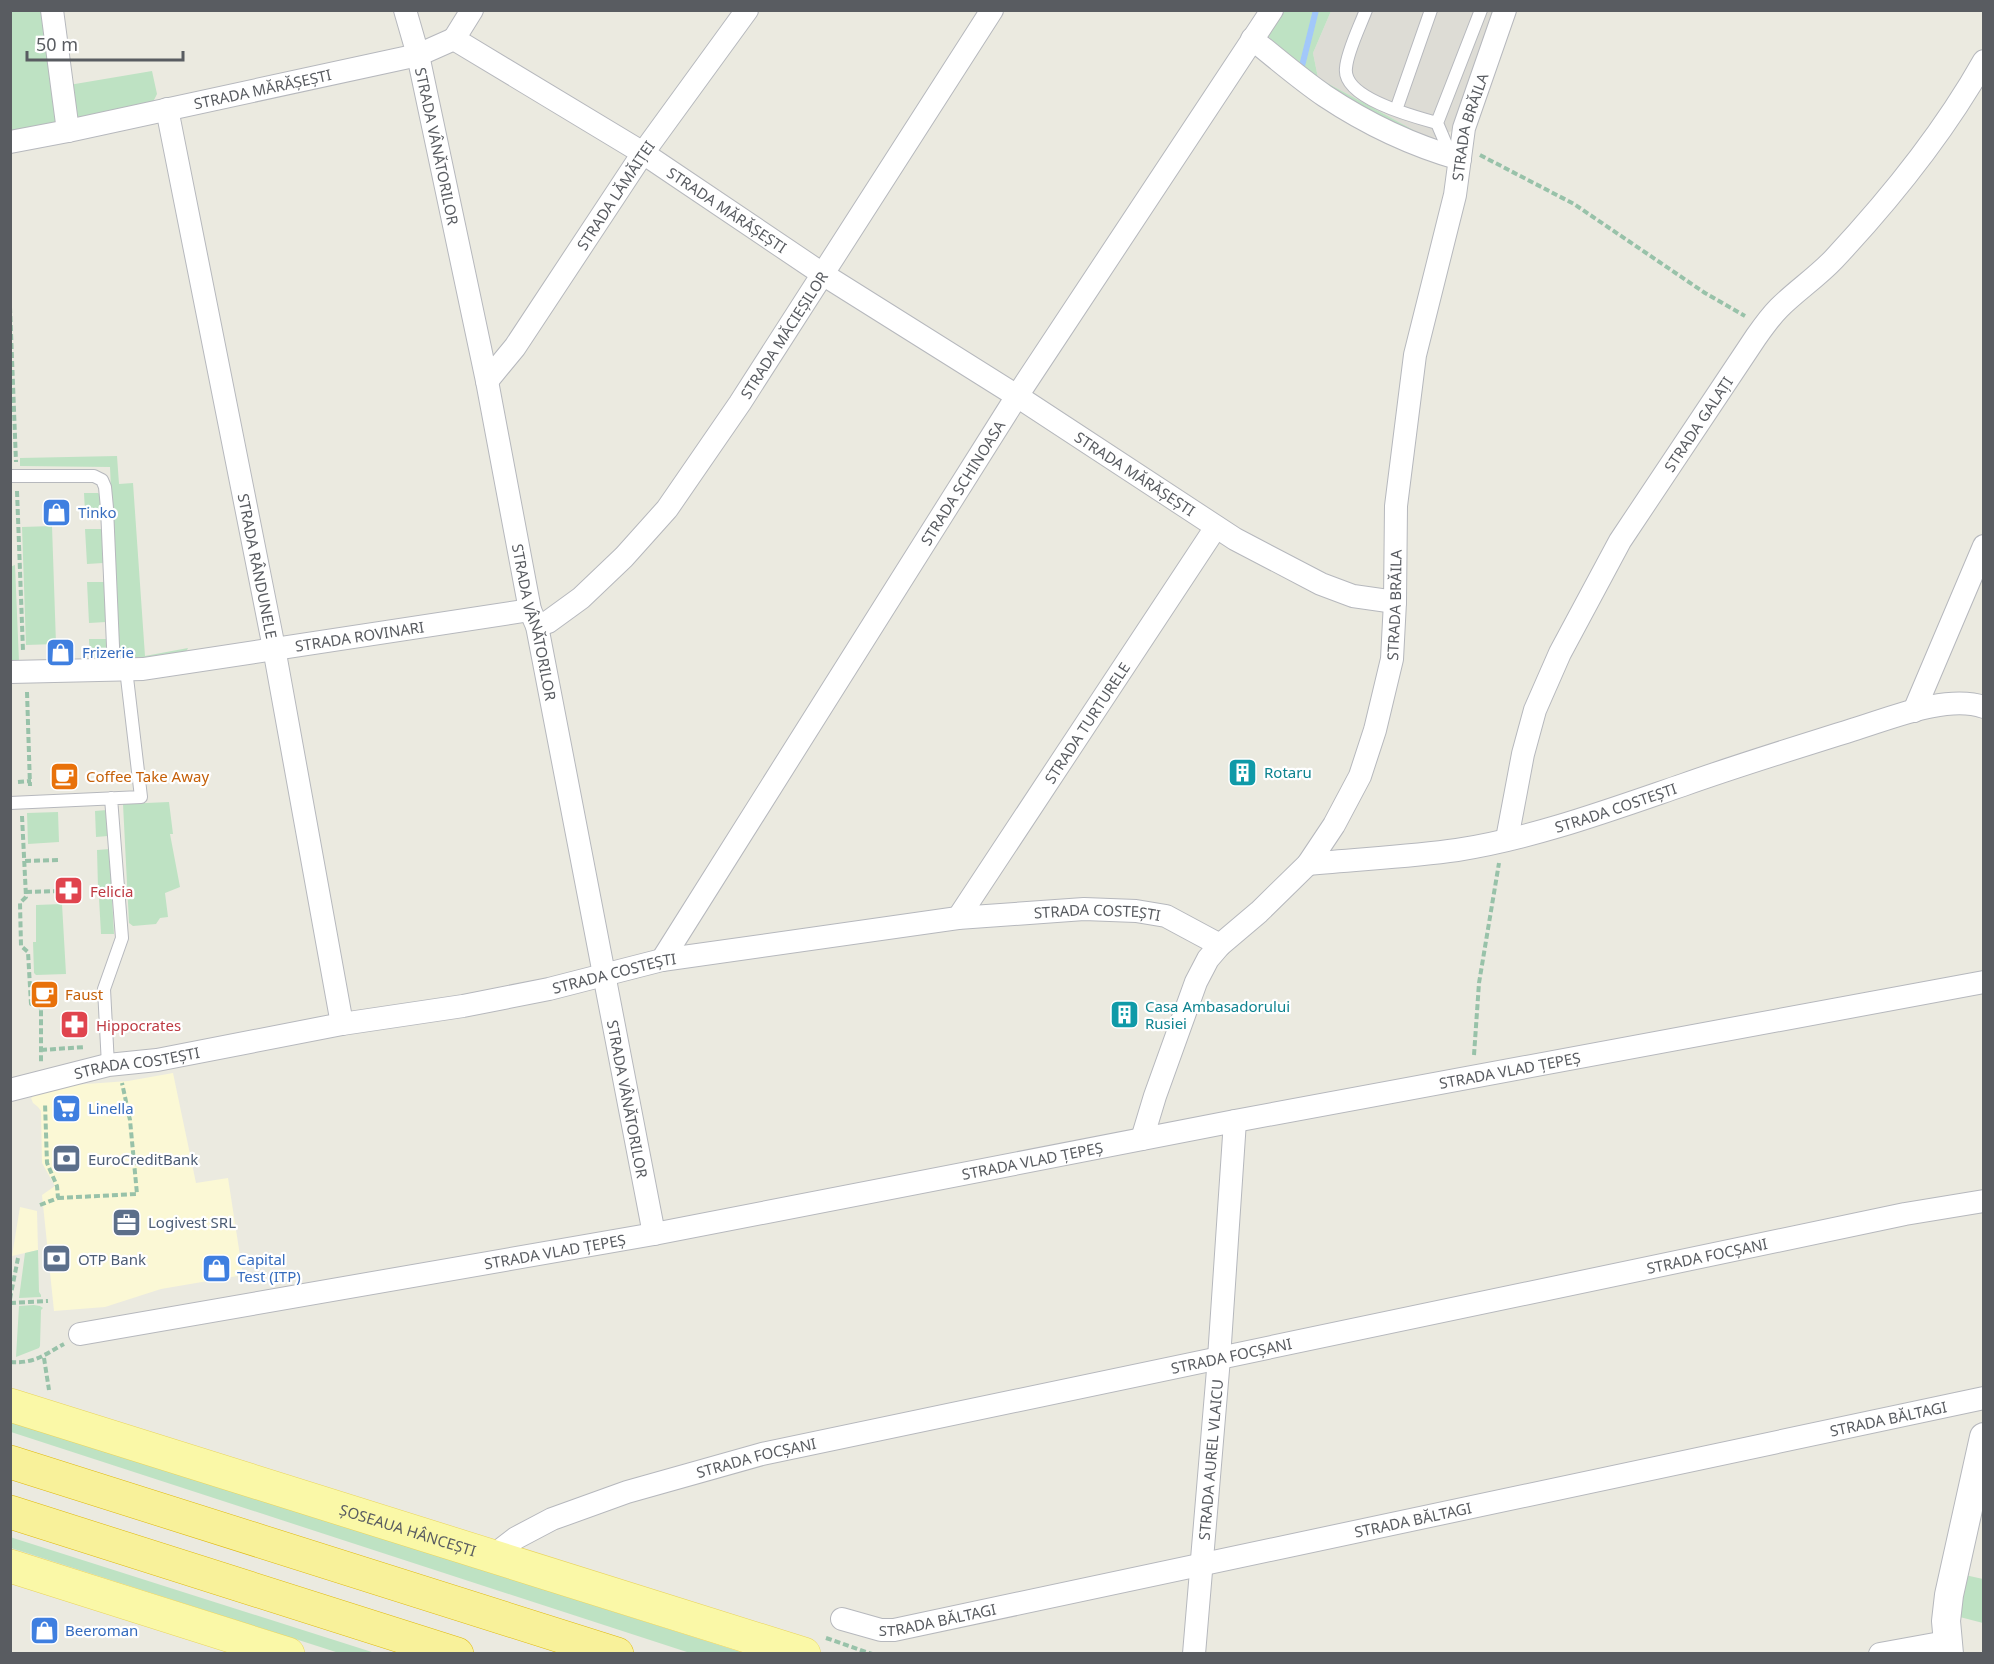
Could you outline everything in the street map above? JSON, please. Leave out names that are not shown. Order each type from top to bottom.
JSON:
[{"type":"highway","points":[[10,1462],[617,1653]]},
{"type":"highway","points":[[10,1512],[457,1653]]},
{"type":"main road","name":"ȘOSEAUA HÂNCEȘTI","points":[[10,1405],[804,1653]]},
{"type":"main road","points":[[10,1566],[288,1653]]},
{"type":"street","points":[[52,10],[68,132]]},
{"type":"street","name":"STRADA VÂNĂTORILOR","points":[[405,10],[418,55],[488,381],[654,1234]]},
{"type":"street","points":[[454,39],[472,10]]},
{"type":"street","name":"STRADA LĂMĂIȚEI","points":[[488,381],[515,347],[643,153],[747,10]]},
{"type":"street","name":"STRADA MĂCIEȘILOR","points":[[534,618],[548,622],[567,610],[624,557],[667,509],[740,403],[821,273],[992,10]]},
{"type":"street","name":"STRADA SCHINOASA","points":[[662,960],[1017,396],[1272,10]]},
{"type":"street","name":"STRADA BRĂILA","points":[[1142,1140],[1155,1096],[1196,982],[1208,959],[1220,945],[1259,912],[1308,864],[1334,825],[1360,776],[1372,740],[1392,659],[1396,507],[1415,355],[1455,195],[1458,154],[1464,129],[1504,10]]},
{"type":"street","name":"STRADA MĂRĂȘEȘTI","points":[[10,142],[68,132],[418,55],[454,39],[643,153],[821,273],[1017,396],[1216,527],[1268,558],[1321,584],[1353,596],[1395,602]]},
{"type":"street","points":[[1252,39],[1324,96],[1370,124],[1425,149],[1458,154]]},
{"type":"street","name":"STRADA GALAȚI","points":[[1507,839],[1523,754],[1535,711],[1560,653],[1620,541],[1764,326],[1778,309],[1832,262],[1901,183],[1958,106],[1983,61]]},
{"type":"street","name":"STRADA RÂNDUNELE","points":[[167,109],[274,648],[342,1024]]},
{"type":"street","name":"STRADA TURTURELE","points":[[958,918],[1216,527]]},
{"type":"street","points":[[1914,711],[1983,546]]},
{"type":"street","name":"STRADA ROVINARI","points":[[18,672],[143,669],[274,648],[534,618]]},
{"type":"street","name":"STRADA COSTEȘTI","points":[[1308,864],[1457,850],[1507,839],[1592,817],[1741,765],[1914,711],[1951,703],[1975,704],[1983,708]]},
{"type":"street","name":"STRADA COSTEȘTI","points":[[10,1090],[111,1058],[157,1060],[342,1024],[474,1004],[549,989],[662,960],[958,918],[1084,909],[1136,911],[1166,916],[1220,945]]},
{"type":"street","name":"STRADA VLAD ȚEPEȘ","points":[[80,1334],[654,1234],[1235,1121],[1983,982]]},
{"type":"street","name":"STRADA AUREL VLAICU","points":[[1194,1653],[1219,1358],[1235,1121]]},
{"type":"street","name":"STRADA FOCȘANI","points":[[494,1555],[516,1538],[552,1519],[627,1492],[762,1454],[1905,1214],[1983,1201]]},
{"type":"street","name":"STRADA BĂLTAGI","points":[[842,1619],[881,1630],[894,1630],[1983,1398]]},
{"type":"street","points":[[1880,1653],[1946,1650],[1949,1595],[1983,1437]]},
{"type":"lane","points":[[1366,10],[1346,66],[1346,76],[1354,88],[1368,98],[1437,123],[1458,154]]},
{"type":"lane","points":[[1396,110],[1431,10]]},
{"type":"lane","points":[[1437,123],[1481,10]]},
{"type":"lane","points":[[10,476],[94,476],[102,480],[105,487],[120,669],[141,796],[10,803]]},
{"type":"lane","points":[[111,798],[122,938],[104,989],[111,1058]]},
{"type":"path","points":[[1458,154],[1478,154],[1574,204],[1705,293],[1764,326]]},
{"type":"path","points":[[18,672],[31,781],[22,812],[26,897],[20,903],[21,946],[28,952],[31,1004],[41,1008],[40,1081],[46,1109],[46,1164],[57,1186],[58,1198]]},
{"type":"path","points":[[18,782],[31,781]]},
{"type":"path","points":[[1472,1077],[1479,983],[1497,870],[1507,839]]},
{"type":"path","points":[[24,861],[60,860]]},
{"type":"path","points":[[26,892],[61,891]]},
{"type":"path","points":[[40,1205],[58,1198],[137,1194],[130,1120],[111,1058],[41,1050]]},
{"type":"path","points":[[18,1258],[10,1301],[48,1301]]},
{"type":"path","points":[[10,1362],[44,1358],[52,1350],[80,1334]]},
{"type":"path","points":[[44,1358],[49,1392]]},
{"type":"shaded area","points":[[1331,11],[1495,11],[1452,131],[1430,139],[1318,78],[1313,53]]},
{"type":"shaded area","points":[[173,1073],[196,1183],[228,1178],[243,1275],[161,1289],[105,1307],[54,1311],[42,1195],[55,1186],[42,1163],[41,1111],[31,1098],[45,1087],[128,1081]]},
{"type":"shaded area","points":[[20,1207],[37,1211],[38,1250],[12,1256]]},
{"type":"green space","points":[[10,11],[47,11],[63,124],[11,132]]},
{"type":"green space","points":[[1283,11],[1331,11],[1313,53],[1318,78],[1430,139],[1398,130],[1281,55],[1268,35]]},
{"type":"green space","points":[[152,71],[157,94],[152,104],[79,120],[73,113],[69,85]]},
{"type":"green space","points":[[117,456],[119,484],[133,483],[145,656],[188,648],[185,654],[142,660],[118,650],[110,467],[20,466],[20,458]]},
{"type":"green space","points":[[84,493],[98,493],[101,496],[102,514],[85,512]]},
{"type":"green space","points":[[52,526],[56,644],[26,645],[22,527]]},
{"type":"green space","points":[[85,529],[102,529],[103,563],[87,564]]},
{"type":"green space","points":[[15,565],[19,662],[11,662],[10,567]]},
{"type":"green space","points":[[87,582],[105,582],[106,622],[89,623]]},
{"type":"green space","points":[[89,639],[107,639],[108,657],[90,659]]},
{"type":"green space","points":[[169,802],[173,834],[170,834],[180,887],[165,893],[168,917],[160,918],[156,924],[133,926],[129,923],[123,804]]},
{"type":"green space","points":[[107,810],[108,836],[96,837],[95,811]]},
{"type":"green space","points":[[58,812],[59,842],[28,844],[27,813]]},
{"type":"green space","points":[[110,849],[112,888],[98,888],[97,850]]},
{"type":"green space","points":[[99,898],[112,898],[114,934],[101,934]]},
{"type":"green space","points":[[62,904],[66,974],[36,975],[34,973],[33,942],[36,942],[36,905]]},
{"type":"green space","points":[[38,1250],[41,1297],[19,1298],[25,1253]]},
{"type":"green space","points":[[34,1305],[43,1308],[41,1310],[40,1346],[16,1357],[19,1306]]},
{"type":"green space","points":[[11,1421],[744,1653],[690,1653],[11,1432]]},
{"type":"green space","points":[[10,1537],[375,1653],[339,1653],[11,1548]]},
{"type":"green space","points":[[1965,1575],[1983,1579],[1983,1623],[1956,1616]]},
{"type":"waterway","points":[[1302,66],[1316,10]]},
{"type":"place","name":"Tinko","points":[[57,512]]},
{"type":"place","name":"Frizerie","points":[[61,652]]},
{"type":"place","name":"Rotaru","points":[[1243,772]]},
{"type":"place","name":"Coffee Take Away","points":[[65,776]]},
{"type":"place","name":"Felicia","points":[[69,891]]},
{"type":"place","name":"Faust","points":[[44,994]]},
{"type":"place","name":"Casa Ambasadorului Rusiei","points":[[1124,1015]]},
{"type":"place","name":"Hippocrates","points":[[75,1025]]},
{"type":"place","name":"Linella","points":[[67,1108]]},
{"type":"place","name":"EuroCreditBank","points":[[67,1159]]},
{"type":"place","name":"Logivest SRL","points":[[127,1222]]},
{"type":"place","name":"OTP Bank","points":[[57,1259]]},
{"type":"place","name":"Capital Test (ITP)","points":[[216,1268]]},
{"type":"place","name":"Beeroman","points":[[44,1630]]}]
